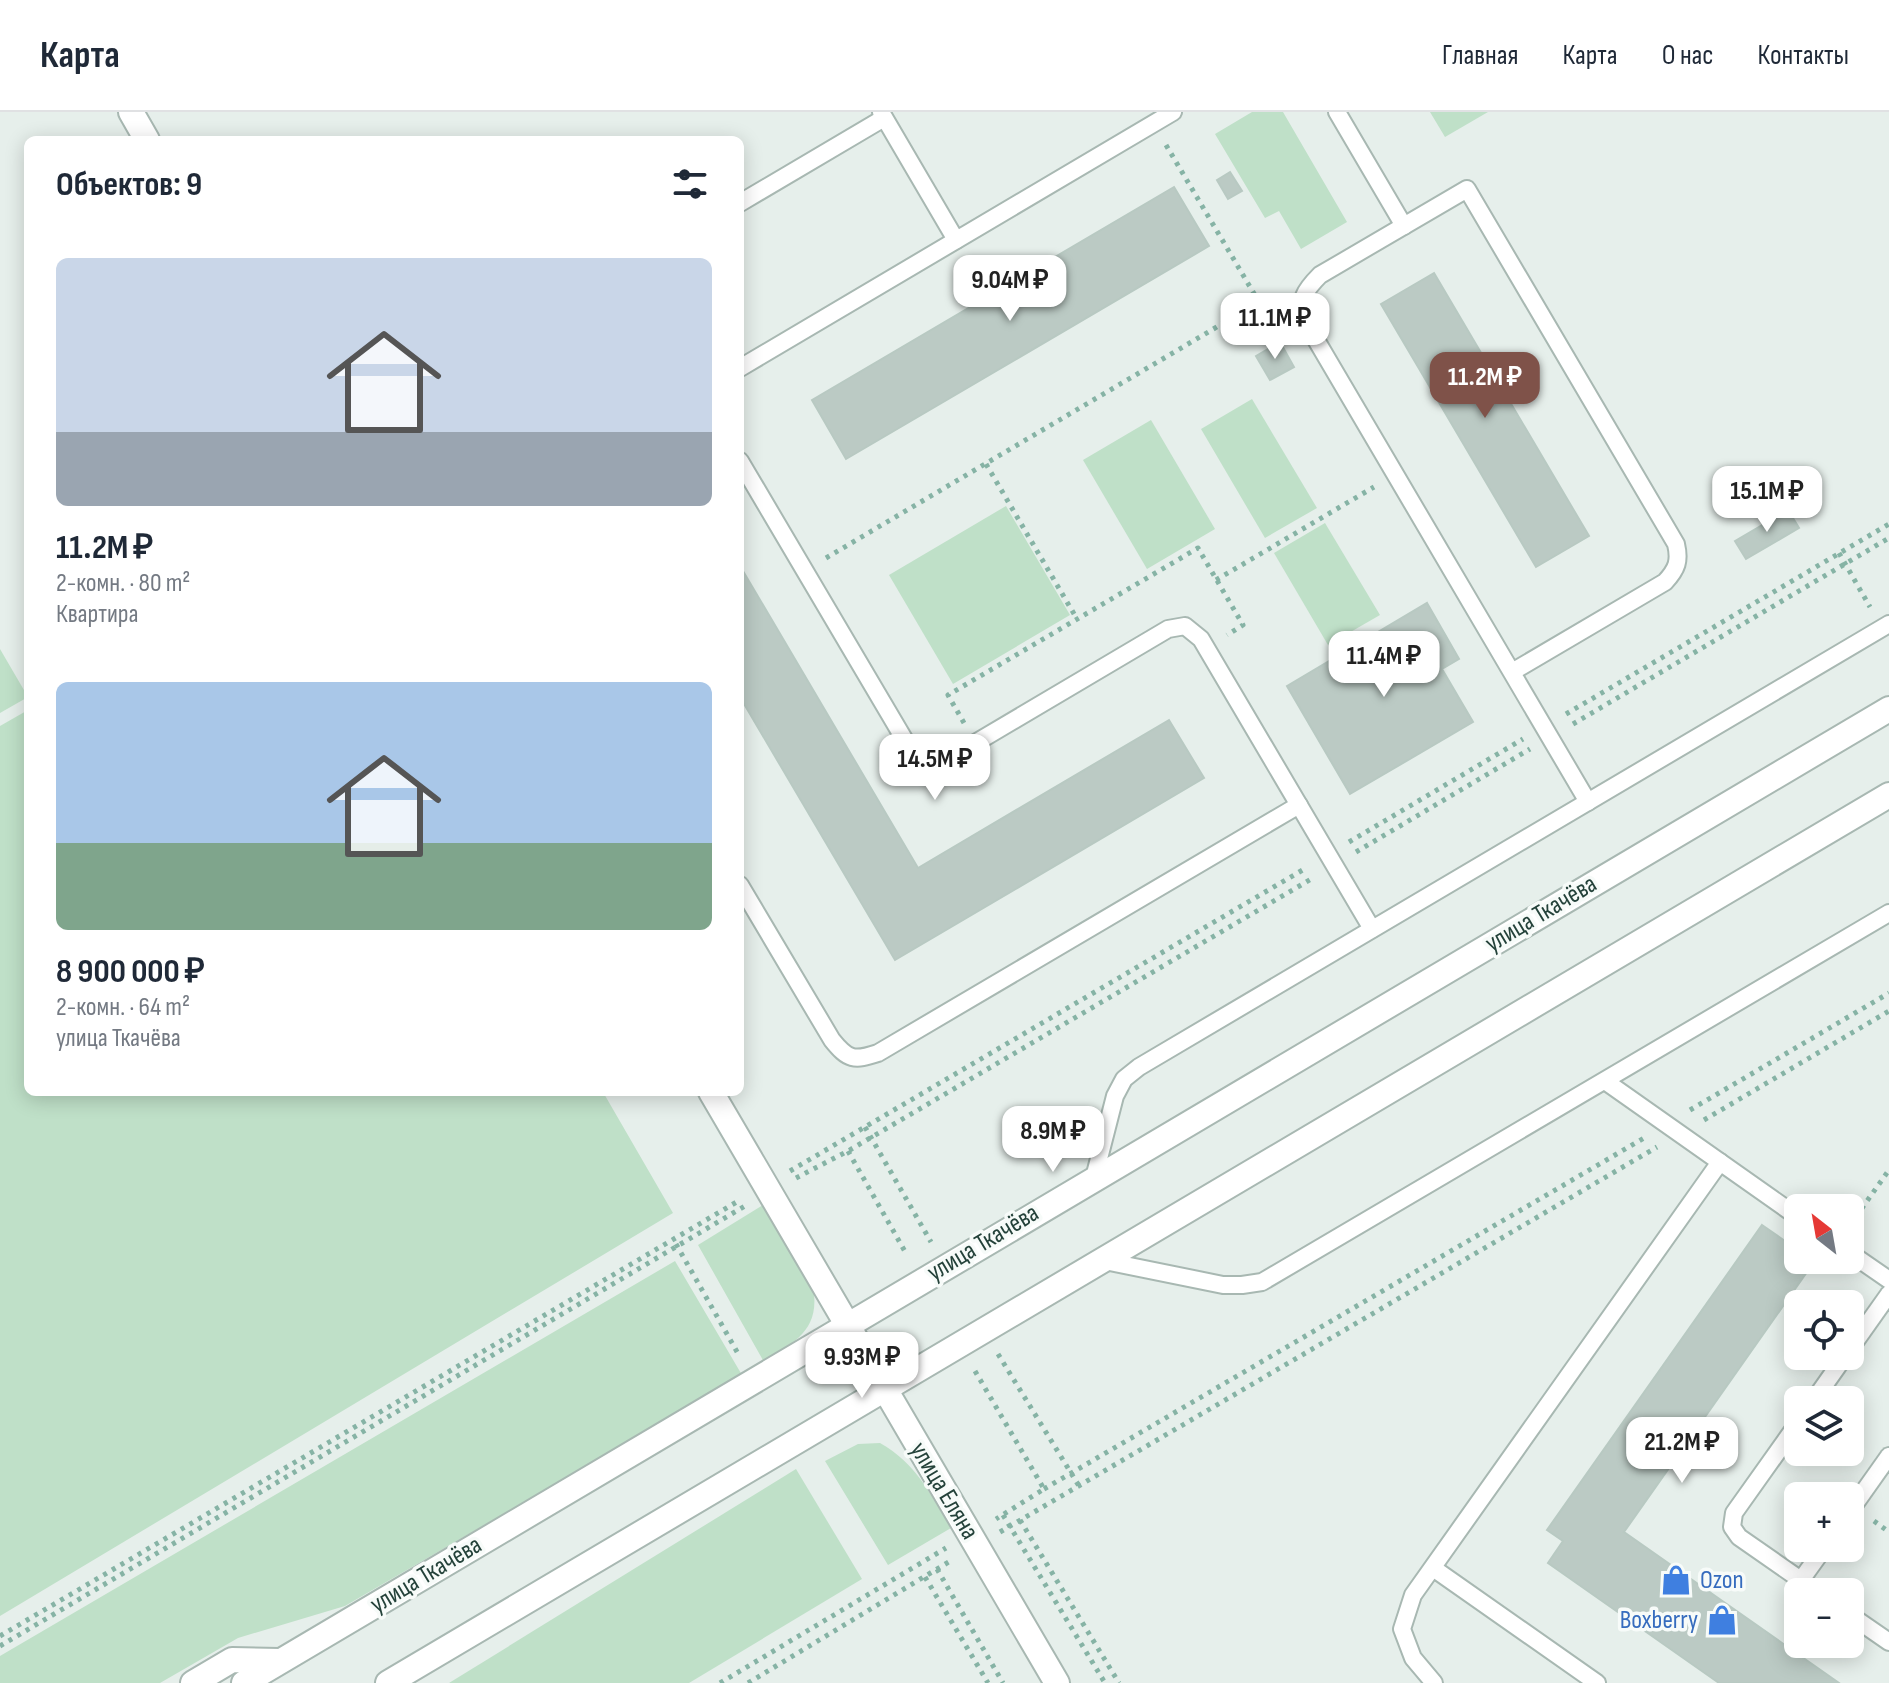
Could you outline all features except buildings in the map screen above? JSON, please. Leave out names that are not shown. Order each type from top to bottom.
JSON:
[{"type":"street","points":[[131,112],[145,136]]},
{"type":"street","name":"улица Ткачёва","points":[[244,1683],[1889,709]]},
{"type":"street","points":[[388,1683],[1889,795]]},
{"type":"street","name":"улица Еляна","points":[[713,1096],[1057,1683]]},
{"type":"street","points":[[193,1683],[232,1660],[282,1661]]},
{"type":"lane","points":[[744,366],[1173,112]]},
{"type":"lane","points":[[1337,112],[1404,226]]},
{"type":"lane","points":[[744,201],[883,115],[956,240]]},
{"type":"lane","points":[[1512,672],[1665,582],[1675,570],[1679,558],[1676,544],[1467,189],[1320,275],[1305,289],[1300,304],[1305,321],[1588,802]]},
{"type":"lane","points":[[744,468],[910,749],[920,758],[935,761],[955,755],[1168,629],[1185,626],[1206,647],[1372,929]]},
{"type":"lane","points":[[1094,1178],[1115,1096],[1124,1079],[1139,1067],[1889,624]]},
{"type":"lane","points":[[744,892],[832,1040],[844,1055],[860,1059],[878,1053],[1299,805]]},
{"type":"lane","points":[[1100,1260],[1223,1285],[1262,1282],[1889,913]]},
{"type":"lane","points":[[1605,1081],[1784,1207]]},
{"type":"lane","points":[[1434,1683],[1413,1658],[1402,1629],[1413,1595],[1720,1162]]},
{"type":"lane","points":[[1864,1263],[1889,1280]]},
{"type":"lane","points":[[1864,1329],[1889,1294]]},
{"type":"lane","points":[[1784,1443],[1734,1513],[1732,1527],[1739,1537],[1798,1578]]},
{"type":"lane","points":[[1864,1491],[1889,1456]]},
{"type":"lane","points":[[1433,1568],[1597,1683]]},
{"type":"lane","points":[[1864,1625],[1889,1642]]},
{"type":"path","points":[[1154,123],[1259,302]]},
{"type":"path","points":[[805,570],[1259,302],[1305,289]]},
{"type":"path","points":[[986,464],[1077,619]]},
{"type":"path","points":[[1216,580],[1396,475]]},
{"type":"path","points":[[768,1188],[871,1137],[1889,524]]},
{"type":"path","points":[[0,1646],[768,1188],[865,1127],[1889,538]]},
{"type":"path","points":[[976,742],[948,695],[1198,548],[1243,625],[1206,647]]},
{"type":"path","points":[[1839,553],[1873,611]]},
{"type":"path","points":[[1685,1113],[1889,993]]},
{"type":"path","points":[[1703,1121],[1889,1011]]},
{"type":"path","points":[[865,1127],[945,1266]]},
{"type":"path","points":[[1044,1489],[1648,1135]]},
{"type":"path","points":[[996,1535],[1660,1145]]},
{"type":"path","points":[[1864,1205],[1889,1170]]},
{"type":"path","points":[[675,1243],[753,1380]]},
{"type":"path","points":[[0,1636],[675,1243]]},
{"type":"path","points":[[983,1330],[1079,1486]]},
{"type":"path","points":[[1003,1515],[1105,1683]]},
{"type":"path","points":[[1020,1520],[1119,1683]]},
{"type":"path","points":[[720,1683],[953,1544]]},
{"type":"path","points":[[748,1683],[959,1556]]},
{"type":"path","points":[[937,1569],[1003,1683]]},
{"type":"path","points":[[925,1577],[988,1683]]},
{"type":"green space","points":[[1252,112],[1283,112],[1347,222],[1301,249],[1279,211],[1265,218],[1215,134]]},
{"type":"green space","points":[[1430,112],[1488,112],[1445,137]]},
{"type":"green space","points":[[1252,399],[1317,508],[1265,538],[1201,429]]},
{"type":"green space","points":[[1151,420],[1215,529],[1147,569],[1083,460]]},
{"type":"green space","points":[[1006,506],[1070,615],[953,684],[889,575]]},
{"type":"green space","points":[[1325,523],[1380,615],[1328,645],[1274,553]]},
{"type":"green space","points":[[0,649],[24,690],[24,699],[0,713]]},
{"type":"green space","points":[[24,712],[24,1096],[605,1096],[673,1213],[0,1616],[0,726]]},
{"type":"green space","points":[[763,1205],[814,1294],[812,1318],[807,1327],[784,1349],[764,1362],[698,1245]]},
{"type":"green space","points":[[675,1261],[742,1375],[345,1606],[238,1638],[160,1683],[0,1683],[0,1656]]},
{"type":"green space","points":[[880,1443],[913,1470],[951,1528],[888,1565],[825,1461],[858,1444]]},
{"type":"green space","points":[[796,1469],[862,1579],[689,1683],[449,1683]]},
{"type":"place","name":"Ozon","points":[[1676,1580]]},
{"type":"place","name":"Boxberry","points":[[1722,1620]]}]
